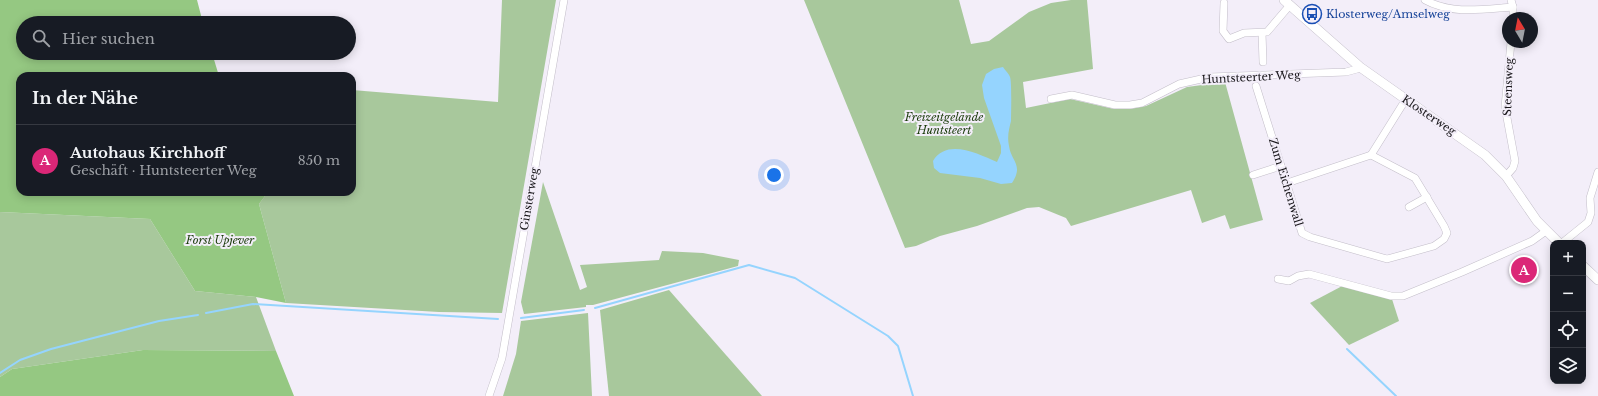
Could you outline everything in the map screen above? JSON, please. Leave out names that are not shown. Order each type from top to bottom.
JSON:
[{"type":"street","name":"Ginsterweg","points":[[488,396],[502,358],[564,0]]},
{"type":"street","points":[[1425,0],[1435,5],[1451,9],[1476,10],[1512,3]]},
{"type":"street","points":[[1224,4],[1224,31],[1229,39],[1244,33],[1267,32],[1287,2]]},
{"type":"street","name":"Klosterweg","points":[[1287,2],[1360,67],[1467,140],[1485,155],[1506,176],[1537,221],[1556,240]]},
{"type":"street","points":[[1262,33],[1263,62]]},
{"type":"street","name":"Steensweg","points":[[1506,176],[1513,168],[1515,161],[1505,107],[1510,48]]},
{"type":"street","name":"Huntsteerter Weg","points":[[1051,99],[1072,95],[1116,105],[1130,105],[1142,103],[1179,84],[1210,77],[1346,72],[1360,67]]},
{"type":"street","name":"Zum Eichenwall","points":[[1256,86],[1302,233],[1310,237],[1387,259],[1434,246],[1444,239],[1447,233],[1444,226],[1415,178],[1371,155]]},
{"type":"street","points":[[1287,183],[1371,155],[1406,99]]},
{"type":"street","points":[[1253,175],[1281,166]]},
{"type":"street","points":[[1566,240],[1588,222],[1591,213],[1590,198],[1598,172]]},
{"type":"street","points":[[1409,207],[1427,197]]},
{"type":"street","points":[[1278,279],[1288,281],[1298,276],[1309,274],[1391,296],[1403,296],[1532,241],[1546,231]]},
{"type":"street","points":[[1586,269],[1598,280]]},
{"type":"green space","name":"Forst Upjever","points":[[0,0],[197,0],[201,16],[16,16],[16,60],[214,60],[218,72],[16,72],[16,196],[265,196],[259,204],[286,303],[256,297],[195,291],[150,219],[0,212]]},
{"type":"green space","points":[[502,0],[556,0],[502,313],[439,312],[286,303],[259,204],[265,196],[356,196],[356,90],[498,102]]},
{"type":"green space","name":"Freizeitgelände Huntsteert","points":[[804,0],[959,0],[971,44],[989,41],[1029,12],[1051,3],[1071,0],[1087,0],[1093,69],[1023,82],[1026,108],[1070,99],[1114,109],[1130,109],[1146,106],[1187,87],[1225,82],[1263,220],[1230,229],[1225,215],[1202,223],[1191,190],[1071,226],[1066,218],[1039,207],[1027,208],[977,226],[940,236],[916,246],[905,248]]},
{"type":"green space","points":[[543,182],[580,290],[587,287],[580,265],[659,260],[662,251],[703,253],[739,260],[738,266],[593,305],[586,305],[586,307],[524,314],[521,302]]},
{"type":"green space","points":[[0,212],[150,219],[195,291],[256,297],[276,351],[143,350],[12,369],[0,377]]},
{"type":"green space","points":[[1346,284],[1391,296],[1399,321],[1349,345],[1310,303]]},
{"type":"green space","points":[[669,290],[762,396],[609,396],[600,310]]},
{"type":"green space","points":[[588,313],[592,396],[503,396],[516,354],[521,321]]},
{"type":"green space","points":[[143,350],[276,351],[294,396],[0,396],[0,377],[12,369]]},
{"type":"water","points":[[1003,67],[1011,80],[1011,121],[1008,143],[1017,167],[1017,172],[1012,183],[1001,184],[980,178],[940,173],[934,168],[933,161],[939,154],[946,150],[954,149],[972,152],[997,162],[1001,153],[1001,146],[984,98],[982,85],[986,74],[994,69]]},
{"type":"waterway","points":[[595,308],[749,265],[795,278],[888,336],[898,346],[913,396]]},
{"type":"waterway","points":[[206,313],[253,304],[498,319]]},
{"type":"waterway","points":[[521,318],[584,310]]},
{"type":"waterway","points":[[0,373],[20,360],[51,349],[159,321],[198,315]]},
{"type":"waterway","points":[[1347,349],[1396,396]]},
{"type":"place","name":"Klosterweg/Amselweg","points":[[1312,14]]},
{"type":"place","name":"Autohaus Kirchhoff","points":[[1524,270]]}]
